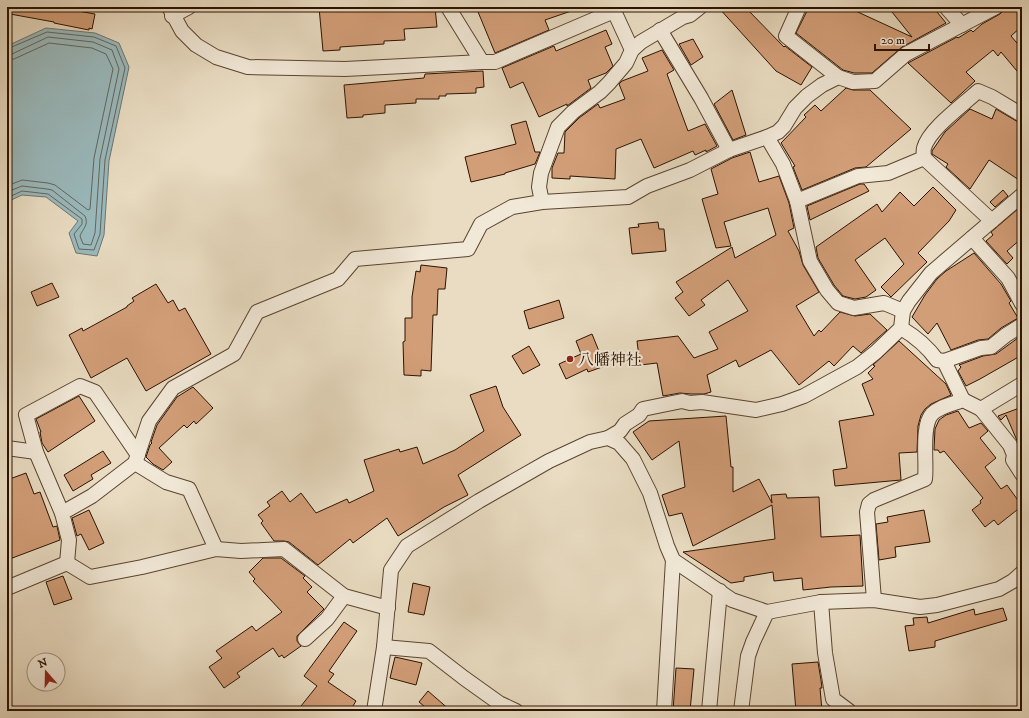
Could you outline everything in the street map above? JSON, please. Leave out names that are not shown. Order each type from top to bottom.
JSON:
[{"type":"street","points":[[189,7],[170,11],[182,31],[196,45],[216,57],[248,67],[345,69],[495,62],[614,11],[632,50]]},
{"type":"street","points":[[448,7],[482,62]]},
{"type":"street","points":[[542,202],[539,187],[541,173],[558,127],[573,112],[600,92],[609,83],[626,62],[632,50],[640,42],[683,17],[690,15],[700,7]]},
{"type":"street","points":[[799,7],[786,36],[838,77],[853,82],[875,81],[906,54],[996,7]]},
{"type":"street","points":[[946,7],[962,25]]},
{"type":"street","points":[[660,30],[701,98],[729,150]]},
{"type":"street","points":[[62,513],[92,496],[136,459],[149,421],[173,388],[234,354],[257,312],[338,279],[355,259],[468,249],[481,224],[512,207],[542,202],[628,197],[647,186],[690,170],[729,150],[778,132],[784,126],[795,108],[807,96],[822,85],[838,77]]},
{"type":"street","points":[[992,221],[924,158],[924,149],[930,137],[950,114],[958,110],[978,91],[992,97],[1022,116]]},
{"type":"street","points":[[767,137],[783,164],[797,201],[810,261],[827,290],[838,303],[854,308],[884,303],[904,311]]},
{"type":"street","points":[[797,201],[858,176],[888,174],[924,158]]},
{"type":"street","points":[[374,711],[384,647],[391,570],[407,546],[479,501],[549,461],[590,442],[608,438],[620,431],[625,424],[639,415],[643,408],[682,401],[690,404],[702,402],[756,410],[796,399],[857,367],[876,352],[901,328],[904,311],[909,301],[931,273],[1022,195]]},
{"type":"street","points":[[972,238],[1008,278],[1022,304]]},
{"type":"street","points":[[901,328],[920,340],[931,351],[937,360],[944,361],[981,348],[992,347],[1006,335],[1022,325]]},
{"type":"street","points":[[944,361],[963,400],[981,409],[1010,444],[1014,455],[1013,460],[1022,474]]},
{"type":"street","points":[[981,409],[1022,384]]},
{"type":"street","points":[[67,563],[69,540],[62,513],[36,452],[26,415],[80,386],[95,392],[136,459],[166,482],[189,489],[216,549]]},
{"type":"street","points":[[874,600],[868,504],[874,500],[925,479],[926,427],[931,415],[945,406],[963,400]]},
{"type":"street","points":[[608,438],[619,443],[633,458],[650,493],[673,560],[664,711]]},
{"type":"street","points":[[7,448],[36,452]]},
{"type":"street","points":[[67,563],[90,577],[142,567],[216,549],[241,551],[284,550],[344,596],[388,608]]},
{"type":"street","points":[[673,560],[732,600],[767,612],[821,602],[874,600],[920,607],[937,605],[999,589],[1022,574]]},
{"type":"street","points":[[7,588],[67,563]]},
{"type":"street","points":[[709,711],[720,591]]},
{"type":"street","points":[[305,639],[326,619],[344,596]]},
{"type":"street","points":[[821,602],[824,653],[833,699],[849,711]]},
{"type":"street","points":[[741,711],[748,656],[767,612]]},
{"type":"street","points":[[384,647],[429,650],[499,703],[516,711]]},
{"type":"water","points":[[46,28],[95,33],[119,43],[129,67],[109,161],[104,235],[97,256],[76,253],[69,233],[78,221],[46,197],[22,195],[7,202],[7,46]]},
{"type":"building","points":[[11,7],[54,7],[95,14],[92,29],[89,28],[89,30],[10,14]]},
{"type":"building","points":[[319,7],[435,7],[437,27],[404,29],[405,40],[384,41],[384,44],[340,47],[340,50],[323,51]]},
{"type":"building","points":[[476,7],[577,7],[577,9],[545,20],[549,30],[495,53]]},
{"type":"building","points":[[718,7],[745,7],[784,47],[785,46],[812,67],[801,85],[776,71]]},
{"type":"building","points":[[809,7],[847,7],[912,37],[888,7],[933,7],[946,23],[902,47],[872,73],[854,73],[843,70],[796,33]]},
{"type":"building","points":[[1004,7],[1022,7],[1022,26],[1011,36],[1022,49],[1022,77],[1001,52],[998,56],[993,50],[966,72],[975,81],[951,103],[908,63],[971,30],[973,32],[982,24],[1000,14]]},
{"type":"building","points":[[606,30],[612,44],[605,47],[613,66],[606,73],[588,80],[591,88],[567,106],[567,104],[539,117],[523,82],[510,88],[502,68],[554,46],[556,51]]},
{"type":"building","points":[[693,39],[703,57],[691,65],[679,44]]},
{"type":"building","points":[[662,50],[674,70],[667,74],[688,131],[705,124],[717,146],[706,152],[706,150],[695,155],[693,151],[654,168],[641,139],[616,149],[615,179],[570,176],[570,179],[552,178],[552,168],[558,153],[564,153],[565,132],[579,118],[598,104],[600,108],[625,99],[619,84],[622,81],[648,71],[642,58]]},
{"type":"building","points":[[483,71],[484,87],[476,88],[476,93],[446,94],[446,96],[439,96],[439,99],[416,99],[416,103],[385,105],[385,113],[347,118],[344,85],[424,78],[425,74]]},
{"type":"building","points":[[846,88],[853,90],[870,90],[911,129],[866,167],[855,168],[802,190],[793,167],[795,166],[781,143],[806,117],[804,115],[815,105],[821,111]]},
{"type":"building","points":[[732,90],[746,135],[733,140],[714,104]]},
{"type":"building","points":[[970,109],[992,119],[996,109],[1022,123],[1022,182],[989,160],[970,189],[946,167],[948,164],[932,154],[932,151],[945,132]]},
{"type":"building","points":[[526,121],[535,152],[540,152],[535,164],[505,174],[471,182],[465,157],[516,144],[511,125]]},
{"type":"building","points":[[750,152],[759,182],[779,176],[789,203],[794,228],[788,231],[799,251],[803,265],[819,292],[796,306],[814,336],[819,330],[821,332],[840,312],[855,316],[870,314],[887,330],[861,353],[853,346],[834,366],[829,361],[799,385],[771,350],[739,367],[736,360],[707,375],[711,392],[704,394],[680,393],[663,396],[657,363],[640,365],[637,341],[678,336],[694,358],[718,349],[709,332],[748,311],[728,280],[701,300],[705,305],[689,316],[675,298],[683,292],[676,282],[732,247],[735,258],[776,235],[768,208],[724,222],[731,246],[716,248],[702,199],[718,194],[711,169],[732,158]]},
{"type":"building","points":[[860,184],[864,184],[869,191],[810,220],[807,206]]},
{"type":"building","points":[[933,187],[956,210],[949,221],[918,253],[927,262],[891,297],[881,287],[904,264],[885,238],[855,260],[876,290],[866,297],[855,299],[843,296],[834,285],[818,258],[816,247],[877,204],[882,212],[900,192],[914,206]]},
{"type":"building","points":[[1003,190],[1008,196],[995,207],[990,202]]},
{"type":"building","points":[[1019,208],[1022,212],[1022,238],[1007,251],[1013,258],[1007,264],[986,241],[993,235],[991,232]]},
{"type":"building","points":[[658,222],[659,229],[664,229],[666,251],[632,254],[629,228],[639,227],[638,224]]},
{"type":"building","points":[[974,253],[1001,284],[1011,301],[1009,303],[1018,318],[1001,328],[988,339],[978,340],[951,350],[937,323],[928,334],[912,317],[925,295],[937,279],[946,271]]},
{"type":"building","points":[[421,265],[447,268],[445,289],[438,289],[437,315],[433,315],[431,371],[421,370],[421,376],[404,375],[403,342],[405,341],[405,318],[412,318],[412,297],[416,271],[420,272]]},
{"type":"building","points":[[52,283],[59,297],[37,306],[31,292]]},
{"type":"building","points":[[156,284],[168,303],[173,300],[179,311],[185,308],[211,354],[146,391],[127,358],[91,378],[69,335],[82,328],[83,331],[127,307],[134,301],[132,298]]},
{"type":"building","points":[[559,300],[564,318],[529,329],[524,311]]},
{"type":"building","points":[[592,334],[605,366],[588,372],[587,369],[566,379],[559,364],[581,354],[576,341]]},
{"type":"building","points":[[1022,335],[1022,355],[966,386],[958,371],[961,367],[959,365],[983,356],[996,354]]},
{"type":"building","points":[[899,341],[946,384],[951,395],[931,404],[921,415],[918,426],[917,452],[899,453],[901,480],[835,486],[833,470],[847,468],[839,421],[874,415],[862,384],[873,379],[868,373],[875,366],[873,365]]},
{"type":"building","points":[[529,346],[540,365],[523,374],[512,356]]},
{"type":"building","points":[[496,386],[503,407],[521,435],[458,475],[468,495],[444,507],[398,536],[387,518],[353,543],[350,539],[318,565],[289,542],[274,541],[261,523],[263,521],[258,515],[270,506],[267,502],[282,491],[290,502],[301,493],[316,513],[347,499],[349,503],[374,491],[364,460],[399,449],[400,452],[417,447],[423,464],[455,450],[484,431],[470,395]]},
{"type":"building","points":[[193,387],[213,408],[196,424],[194,421],[187,428],[184,425],[159,448],[172,462],[163,470],[153,464],[146,457],[157,425],[177,397]]},
{"type":"building","points":[[79,396],[95,421],[48,452],[42,443],[41,432],[36,419]]},
{"type":"building","points":[[1022,407],[1022,452],[1006,415],[1001,420],[998,416]]},
{"type":"building","points":[[958,411],[969,428],[981,423],[988,431],[980,438],[996,458],[985,467],[1001,489],[1007,485],[1022,506],[998,525],[994,520],[985,527],[972,510],[981,503],[980,501],[983,498],[944,451],[940,453],[938,450],[934,450],[935,429],[939,420],[946,415]]},
{"type":"building","points":[[726,416],[731,467],[733,467],[733,492],[759,479],[772,503],[771,495],[786,494],[787,498],[819,497],[821,537],[860,535],[863,586],[803,590],[802,578],[774,581],[773,572],[744,577],[744,581],[731,583],[683,552],[775,539],[772,505],[693,546],[682,513],[669,516],[662,495],[685,487],[679,441],[652,460],[633,432],[649,421]]},
{"type":"building","points":[[103,451],[111,463],[91,475],[93,479],[73,491],[64,475]]},
{"type":"building","points":[[26,473],[34,494],[40,492],[53,527],[57,526],[60,540],[7,560],[7,480]]},
{"type":"building","points":[[89,510],[104,543],[89,550],[81,534],[77,536],[72,518]]},
{"type":"building","points":[[924,510],[930,542],[895,547],[896,557],[879,560],[876,524],[888,522],[887,517]]},
{"type":"building","points":[[263,558],[281,558],[305,576],[303,578],[312,587],[307,592],[324,609],[297,636],[297,641],[301,646],[284,658],[282,655],[279,657],[273,648],[237,673],[240,677],[224,688],[209,667],[222,658],[216,651],[252,626],[256,631],[282,612],[253,581],[255,579],[249,572]]},
{"type":"building","points":[[63,576],[72,599],[54,605],[46,582]]},
{"type":"building","points":[[413,583],[430,587],[424,615],[408,612]]},
{"type":"building","points":[[1003,608],[1007,620],[935,641],[935,647],[909,651],[905,626],[914,625],[913,618],[927,617],[928,623],[974,609],[975,615]]},
{"type":"building","points":[[344,622],[357,631],[329,671],[334,674],[328,682],[356,701],[350,711],[297,711],[317,686],[304,676]]},
{"type":"building","points":[[395,657],[422,663],[416,685],[390,678]]},
{"type":"building","points":[[818,662],[822,688],[820,688],[822,711],[796,711],[792,664]]},
{"type":"building","points":[[676,668],[694,669],[690,711],[673,711]]},
{"type":"building","points":[[428,691],[451,711],[430,711],[419,702]]},
{"type":"place","name":"八幡神社","points":[[570,359]]}]
